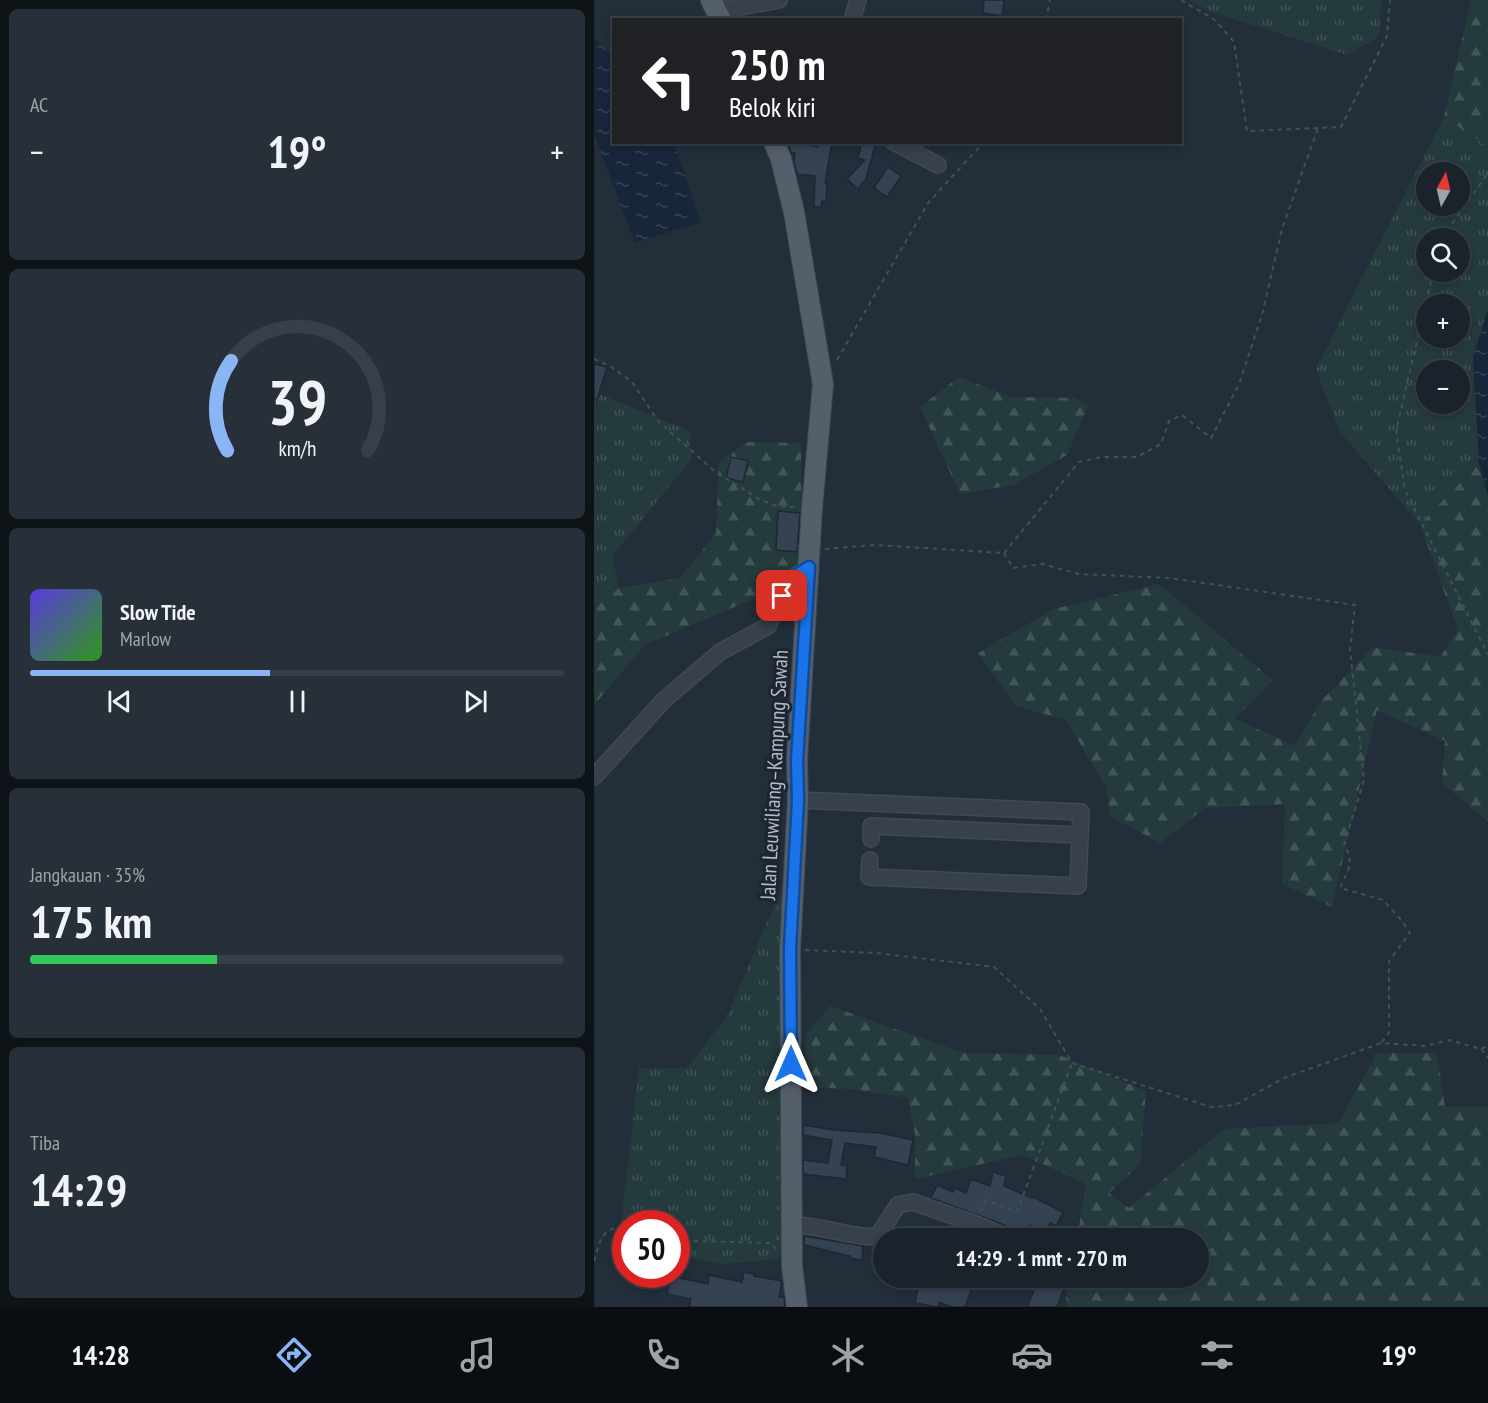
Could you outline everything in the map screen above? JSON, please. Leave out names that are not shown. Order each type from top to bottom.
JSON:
[{"type":"main road","name":"Jalan Leuwiliang–Kampung Sawah","points":[[775,144],[781,159],[794,212],[823,384],[812,508],[797,760],[798,800],[790,949],[792,1266],[797,1307]]},
{"type":"street","points":[[716,10],[779,0]]},
{"type":"street","points":[[853,18],[858,0]]},
{"type":"street","points":[[898,144],[938,165]]},
{"type":"street","points":[[594,777],[664,700],[720,652],[768,626],[789,580],[810,559]]},
{"type":"street","points":[[798,800],[1081,812],[1078,886],[869,877],[870,860]]},
{"type":"street","points":[[871,839],[871,826],[1080,835]]},
{"type":"street","points":[[792,1225],[811,1225],[865,1237],[877,1237],[898,1205],[913,1202],[986,1228]]},
{"type":"path","points":[[1046,18],[1050,0]]},
{"type":"path","points":[[1181,0],[1215,20],[1234,42],[1247,131],[1341,127],[1387,36],[1390,0]]},
{"type":"path","points":[[1004,553],[1079,462],[1101,457],[1137,457],[1161,444],[1169,421],[1182,415],[1211,438],[1239,384],[1262,315],[1282,229],[1318,128]]},
{"type":"path","points":[[823,384],[928,202],[982,144]]},
{"type":"path","points":[[1449,228],[1488,173]]},
{"type":"path","points":[[1431,282],[1396,431],[1405,490],[1488,655]]},
{"type":"path","points":[[594,359],[610,366],[632,382],[659,422],[718,474],[761,501],[776,506],[812,508]]},
{"type":"path","points":[[810,559],[875,545],[1004,553]]},
{"type":"path","points":[[1004,553],[1013,568],[1043,564],[1078,574],[1169,578],[1355,605],[1350,649],[1364,780],[1344,845],[1351,855],[1350,865],[1340,888],[1383,900],[1410,933],[1389,961],[1389,1033],[1381,1043]]},
{"type":"path","points":[[790,949],[877,953],[994,967],[1040,1010],[1072,1063],[1211,1107],[1235,1105],[1284,1078],[1381,1043],[1426,1046],[1449,1040],[1481,1049],[1488,1058]]},
{"type":"path","points":[[1481,1049],[1488,1046]]},
{"type":"path","points":[[976,1224],[986,1200],[1017,1212],[1072,1063]]},
{"type":"path","points":[[594,1261],[603,1234],[612,1227]]},
{"type":"path","points":[[690,1240],[770,1243],[792,1266]]},
{"type":"green space","points":[[1189,0],[1381,0],[1379,36],[1348,55],[1214,13]]},
{"type":"green space","points":[[1471,0],[1488,0],[1488,147],[1444,117]]},
{"type":"green space","points":[[1444,117],[1488,147],[1488,309],[1473,357],[1479,464],[1420,524],[1340,432],[1316,369],[1416,172],[1416,216],[1470,216],[1470,162],[1421,162]]},
{"type":"green space","points":[[959,377],[1011,397],[1075,398],[1088,406],[1067,455],[1013,485],[960,494],[920,407]]},
{"type":"green space","points":[[594,392],[690,431],[691,460],[612,556],[619,588],[594,609]]},
{"type":"green space","points":[[748,442],[801,443],[802,578],[645,645],[594,705],[594,609],[619,588],[680,578],[716,533],[719,461]]},
{"type":"green space","points":[[1479,464],[1488,495],[1488,822],[1442,783],[1445,741],[1377,710],[1332,907],[1282,884],[1285,804],[1205,808],[1160,843],[1110,816],[1106,787],[1066,720],[1016,706],[978,653],[1054,609],[1159,584],[1273,680],[1235,718],[1294,746],[1322,700],[1373,647],[1440,657],[1458,630],[1420,524]]},
{"type":"green space","points":[[794,860],[789,1258],[722,1264],[690,1258],[690,1210],[623,1210],[639,1068],[687,1068],[727,1016]]},
{"type":"green space","points":[[830,1006],[964,1053],[1059,1055],[1146,1091],[1140,1164],[1109,1193],[1129,1208],[1224,1129],[1339,1123],[1377,1053],[1437,1053],[1445,1107],[1488,1106],[1488,1307],[1067,1307],[1068,1288],[1209,1288],[1209,1228],[1079,1228],[1086,1184],[1023,1155],[915,1179],[915,1135],[908,1098],[852,1089],[803,1087],[806,1034]]},
{"type":"water","points":[[594,38],[612,56],[612,144],[674,144],[701,222],[635,243],[594,134]]},
{"type":"water","points":[[1488,309],[1488,495],[1479,464],[1473,357]]},
{"type":"building","points":[[984,0],[1004,0],[1002,16],[983,13]]},
{"type":"building","points":[[789,144],[818,147],[819,144],[832,144],[825,183],[827,183],[826,201],[822,201],[821,207],[814,207],[815,176],[797,174],[794,162],[795,153],[791,153]]},
{"type":"building","points":[[862,144],[875,144],[866,179],[858,189],[847,179],[865,160],[858,158]]},
{"type":"building","points":[[888,167],[901,176],[887,197],[874,188]]},
{"type":"building","points":[[594,364],[607,367],[597,400],[594,399]]},
{"type":"building","points":[[731,457],[748,461],[743,482],[726,478]]},
{"type":"building","points":[[778,511],[800,513],[797,552],[776,550]]},
{"type":"building","points":[[803,1125],[879,1133],[913,1140],[908,1165],[874,1157],[876,1147],[845,1143],[841,1165],[847,1166],[846,1179],[803,1174],[803,1160],[828,1163],[832,1140],[803,1135]]},
{"type":"building","points":[[993,1172],[1006,1176],[1004,1186],[1063,1212],[1056,1226],[1050,1223],[1048,1228],[1036,1228],[1030,1225],[1029,1228],[1008,1228],[931,1198],[937,1185],[953,1192],[954,1188],[966,1193],[971,1179],[990,1186]]},
{"type":"building","points":[[804,1236],[863,1246],[862,1260],[804,1245]]},
{"type":"building","points":[[744,1272],[782,1281],[779,1297],[784,1297],[785,1307],[689,1307],[691,1299],[667,1294],[668,1288],[690,1288],[690,1280],[708,1284],[709,1275],[742,1282]]},
{"type":"building","points":[[918,1288],[972,1288],[965,1307],[951,1307],[939,1302],[938,1307],[915,1303]]},
{"type":"building","points":[[1035,1288],[1064,1288],[1057,1307],[1027,1307]]},
{"type":"route","points":[[782,596],[789,580],[809,567],[797,760],[798,800],[790,949],[791,1064]]}]
